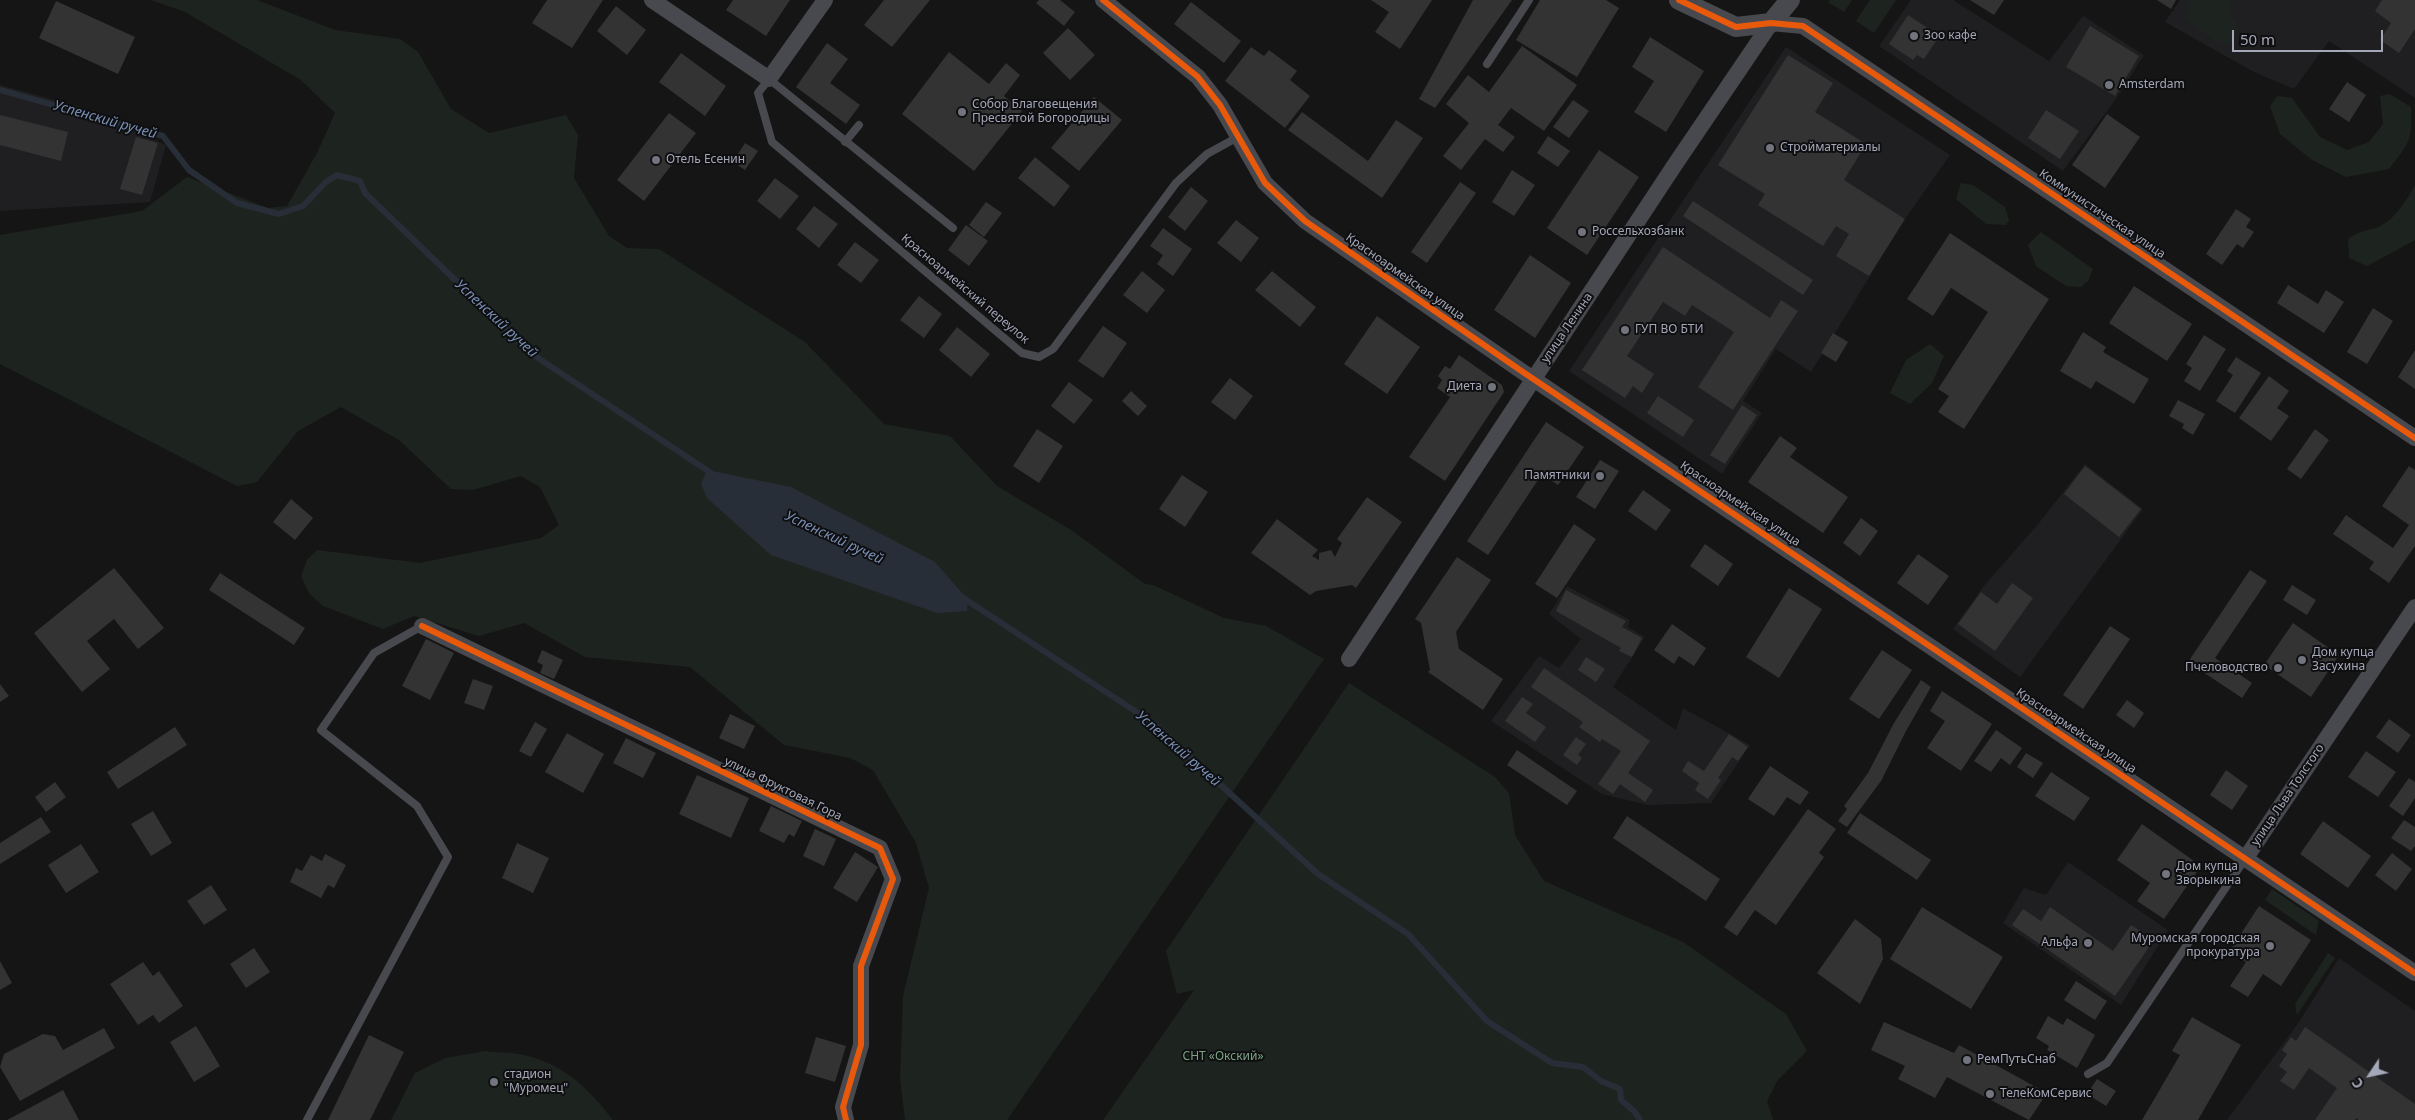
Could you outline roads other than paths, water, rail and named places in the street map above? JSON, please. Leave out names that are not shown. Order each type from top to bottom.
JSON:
[{"type":"street","points":[[652,0],[769,79],[825,0]]},
{"type":"street","name":"Красноармейская улица","points":[[1103,0],[1198,77],[1220,105],[1266,183],[1305,221],[1533,379],[2415,973]]},
{"type":"street","points":[[1679,0],[1736,27],[1771,23]]},
{"type":"street","name":"улица Ленина","points":[[1349,659],[1747,56],[1790,0]]},
{"type":"street","name":"Коммунистическая улица","points":[[1771,23],[1803,26],[2415,438]]},
{"type":"street","name":"улица Льва Толстого","points":[[2245,859],[2415,607]]},
{"type":"street","name":"улица Фруктовая Гора","points":[[422,626],[880,848],[892,879],[861,966],[860,1045],[843,1107],[846,1120]]},
{"type":"lane","points":[[1487,64],[1528,0]]},
{"type":"lane","name":"Красноармейский переулок","points":[[769,79],[758,93],[772,142],[1022,353],[1039,357],[1053,349],[1176,183],[1208,154],[1238,137]]},
{"type":"lane","points":[[769,79],[953,228]]},
{"type":"lane","points":[[845,142],[859,125]]},
{"type":"lane","points":[[307,1120],[448,857],[417,806],[322,730],[374,652],[422,626]]},
{"type":"lane","name":"улица Льва Толстого","points":[[2088,1074],[2107,1063],[2245,859]]},
{"type":"water","points":[[707,470],[791,487],[935,562],[968,600],[967,611],[937,613],[771,555],[707,498],[701,484]]},
{"type":"waterway","name":"Успенский ручей","points":[[0,90],[163,136],[189,170],[237,203],[279,214],[303,206],[326,182],[337,175],[360,181],[365,193],[532,354],[714,475]]},
{"type":"waterway","name":"Успенский ручей","points":[[962,597],[1153,723],[1318,874],[1408,934],[1487,1021],[1552,1063],[1583,1067],[1601,1081],[1620,1089],[1621,1100],[1635,1112],[1640,1120]]},
{"type":"place","name":"Зоо кафе","points":[[1914,36]]},
{"type":"place","name":"Amsterdam","points":[[2109,85]]},
{"type":"place","name":"Собор Благовещения Пресвятой Богородицы","points":[[962,112]]},
{"type":"place","name":"Стройматериалы","points":[[1770,148]]},
{"type":"place","name":"Отель Есенин","points":[[656,160]]},
{"type":"place","name":"Россельхозбанк","points":[[1582,232]]},
{"type":"place","name":"ГУП ВО БТИ","points":[[1625,330]]},
{"type":"place","name":"Диета","points":[[1492,387]]},
{"type":"place","name":"Памятники","points":[[1600,476]]},
{"type":"place","name":"Дом купца Засухина","points":[[2302,660]]},
{"type":"place","name":"Пчеловодство","points":[[2278,668]]},
{"type":"place","name":"Дом купца Зворыкина","points":[[2166,874]]},
{"type":"place","name":"Альфа","points":[[2088,943]]},
{"type":"place","name":"Муромская городская прокуратура","points":[[2270,946]]},
{"type":"place","name":"РемПутьСнаб","points":[[1967,1060]]},
{"type":"place","name":"стадион \"Муромец\"","points":[[494,1082]]},
{"type":"place","name":"ТелеКомСервис","points":[[1990,1094]]},
{"type":"park label","name":"СНТ «Окский»","points":[[1223,1057]]}]
